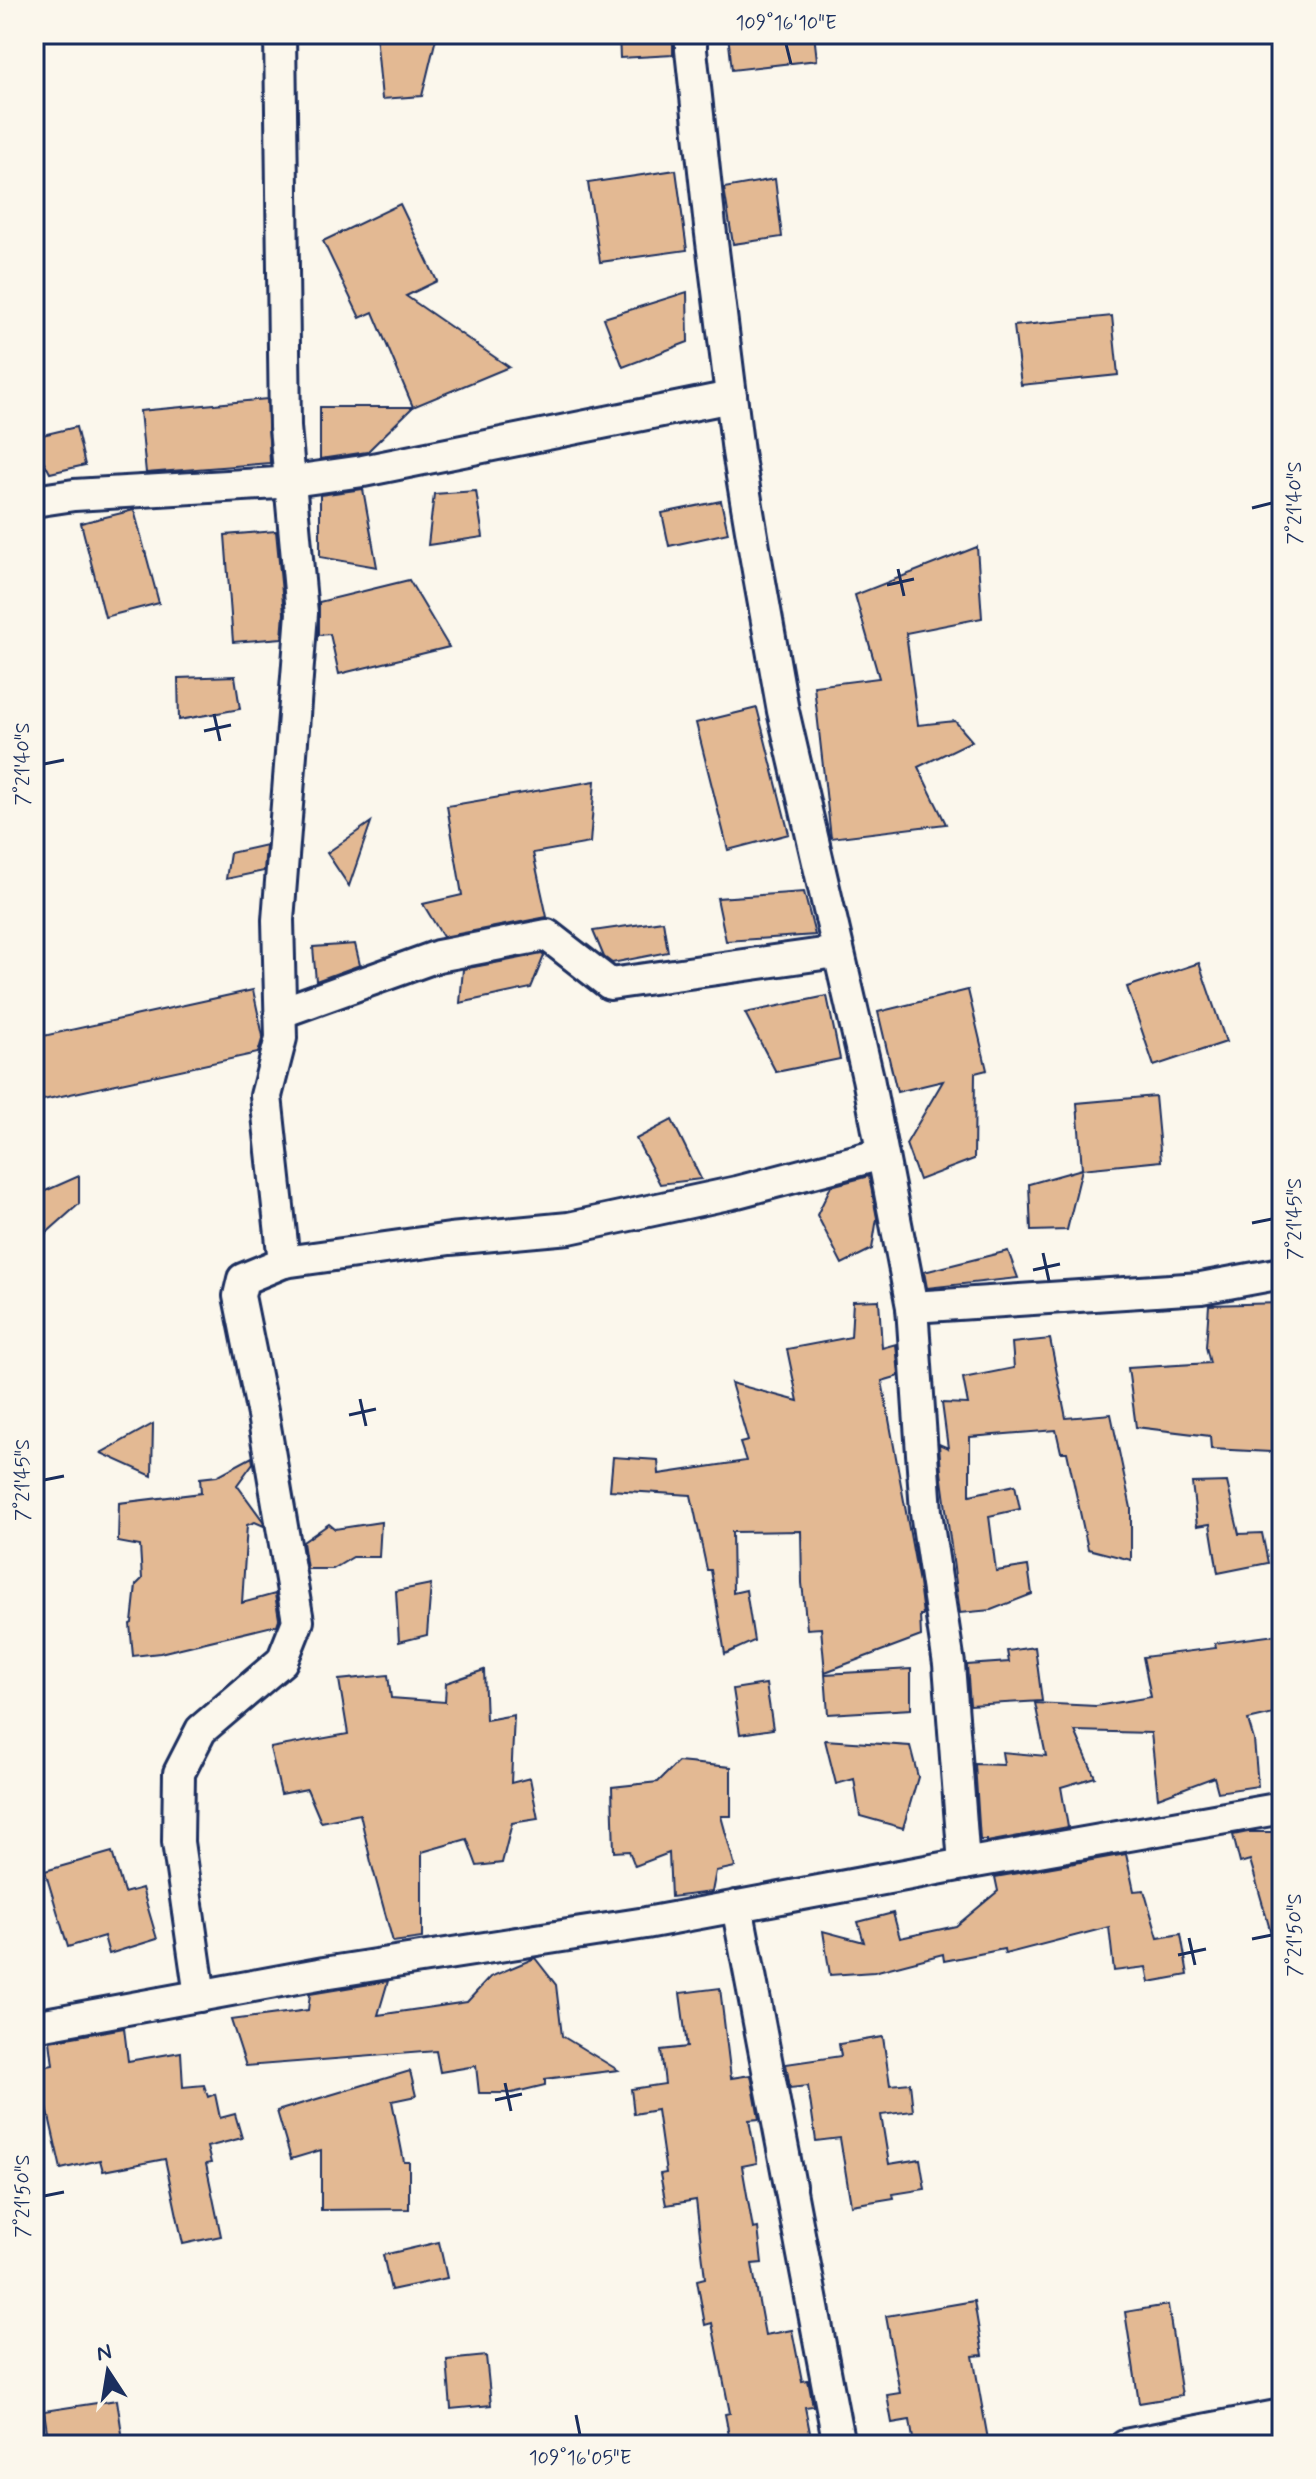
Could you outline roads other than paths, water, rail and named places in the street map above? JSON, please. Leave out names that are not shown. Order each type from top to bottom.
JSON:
[{"type":"street","points":[[280,34],[285,427],[302,613],[278,920],[281,1038],[266,1096],[284,1262]]},
{"type":"street","points":[[691,34],[710,226],[747,507],[783,711],[868,1078],[912,1307],[926,1512],[949,1664],[964,1864]]},
{"type":"street","points":[[34,501],[74,495],[289,481],[363,471],[731,397]]},
{"type":"street","points":[[282,1012],[438,956],[547,935],[610,984],[837,952]]},
{"type":"street","points":[[200,1996],[178,1842],[179,1773],[201,1730],[282,1661],[298,1621],[239,1296],[243,1279],[284,1262],[450,1239],[569,1228],[737,1192],[882,1154]]},
{"type":"street","points":[[912,1307],[1201,1288],[1282,1273]]},
{"type":"street","points":[[34,2026],[737,1906],[1282,1808]]},
{"type":"street","points":[[737,1906],[839,2445]]},
{"type":"street","points":[[1125,2445],[1282,2415]]}]
